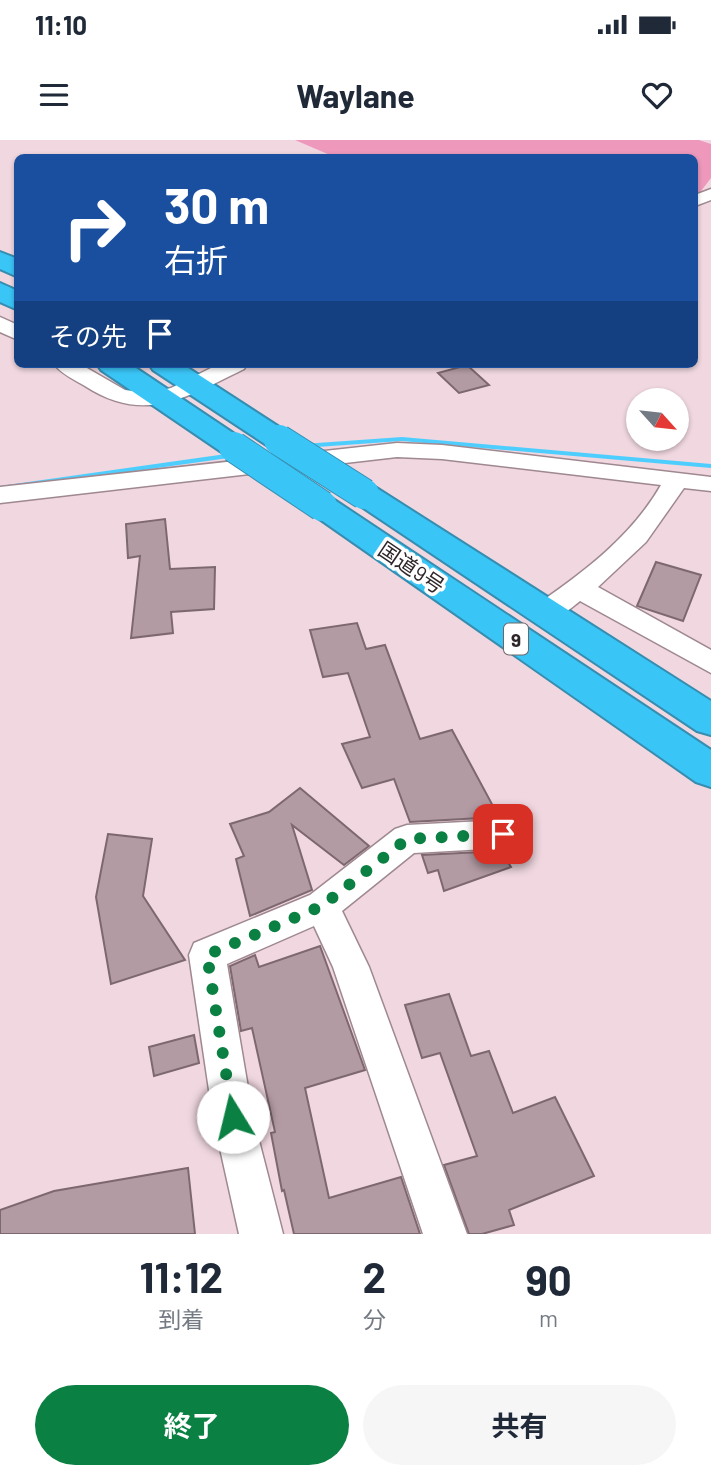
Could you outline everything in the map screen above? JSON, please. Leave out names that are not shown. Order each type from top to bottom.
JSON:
[{"type":"highway","name":"国道9号","points":[[117,368],[711,771]]},
{"type":"highway","name":"国道9号","points":[[169,368],[711,720]]},
{"type":"street","points":[[72,368],[117,395],[142,402],[163,398],[227,368]]},
{"type":"street","points":[[0,495],[397,450],[442,452],[711,484]]},
{"type":"street","points":[[546,612],[592,580],[666,502],[676,481]]},
{"type":"street","points":[[580,589],[711,663]]},
{"type":"street","points":[[261,1234],[233,1117],[207,955],[322,906],[407,839],[503,834]]},
{"type":"street","points":[[322,906],[351,967],[445,1234]]},
{"type":"shaded area","points":[[295,140],[699,140],[711,144],[711,178],[698,195],[698,154],[328,154]]},
{"type":"building","points":[[456,368],[470,368],[489,385],[459,393],[438,373]]},
{"type":"building","points":[[165,519],[170,569],[215,567],[214,609],[171,612],[173,633],[131,638],[140,556],[128,558],[126,524]]},
{"type":"building","points":[[656,562],[701,575],[683,621],[637,606]]},
{"type":"building","points":[[357,623],[366,649],[385,645],[420,739],[452,730],[493,806],[477,810],[481,818],[410,822],[394,779],[362,788],[342,744],[370,737],[348,673],[323,677],[310,630]]},
{"type":"building","points":[[300,788],[369,846],[344,865],[292,825],[312,890],[250,916],[236,859],[244,856],[230,824],[269,812]]},
{"type":"building","points":[[108,834],[152,839],[143,896],[185,960],[111,984],[96,897]]},
{"type":"building","points":[[501,851],[511,867],[444,891],[438,870],[428,873],[422,855]]},
{"type":"building","points":[[320,946],[365,1070],[305,1088],[329,1198],[401,1177],[420,1234],[294,1234],[284,1190],[282,1191],[271,1133],[275,1132],[252,1028],[241,1031],[230,966],[255,955],[259,967]]},
{"type":"building","points":[[449,994],[471,1056],[489,1051],[513,1113],[555,1097],[594,1176],[509,1210],[514,1225],[482,1234],[469,1234],[444,1165],[477,1156],[440,1053],[422,1058],[405,1005]]},
{"type":"building","points":[[194,1035],[199,1063],[154,1076],[149,1047]]},
{"type":"building","points":[[188,1168],[195,1234],[0,1234],[0,1210],[54,1191]]},
{"type":"waterway","points":[[303,446],[402,439],[711,466]]},
{"type":"waterway","points":[[0,488],[233,455]]},
{"type":"route","points":[[233,1117],[207,955],[322,906],[407,839],[503,834]]}]
